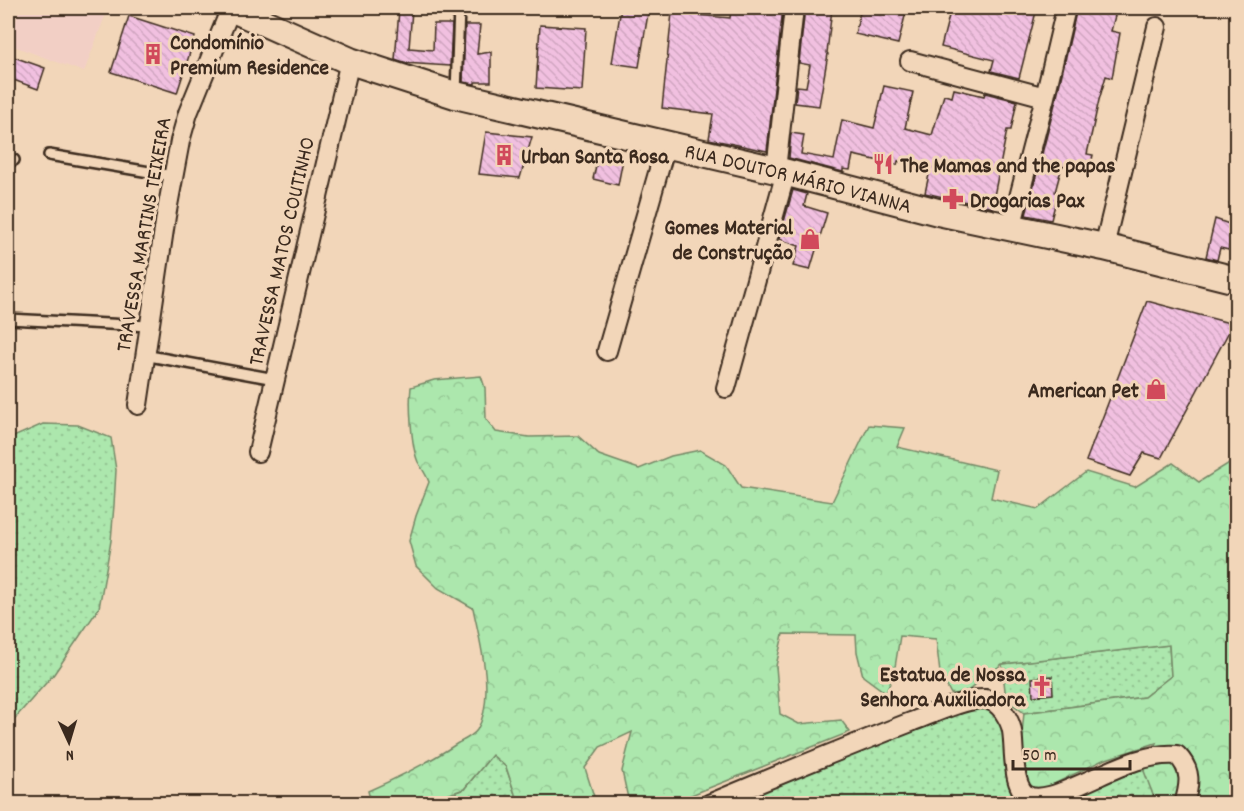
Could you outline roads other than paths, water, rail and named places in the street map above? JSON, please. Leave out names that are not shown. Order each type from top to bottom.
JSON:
[{"type":"main road","name":"RUA DOUTOR MÁRIO VIANNA","points":[[231,8],[350,61],[455,95],[781,171],[938,212],[1104,247],[1236,280]]},
{"type":"street","name":"TRAVESSA MARTINS TEIXEIRA","points":[[138,405],[173,176],[188,113],[231,8]]},
{"type":"street","points":[[726,388],[781,171],[794,8]]},
{"type":"street","points":[[1011,228],[1066,8]]},
{"type":"street","points":[[1104,247],[1157,27]]},
{"type":"street","name":"TRAVESSA MATOS COUTINHO","points":[[258,452],[350,61]]},
{"type":"street","points":[[910,62],[1045,97]]},
{"type":"street","points":[[607,351],[666,145]]},
{"type":"street","points":[[709,804],[948,708],[983,699],[992,700],[1001,708],[1012,729],[1017,782],[1025,795],[1032,798],[1062,792],[1142,759],[1163,754],[1177,755],[1185,763],[1189,773],[1189,787],[1184,804]]},
{"type":"lane","points":[[455,95],[459,8]]},
{"type":"lane","points":[[49,155],[173,176]]},
{"type":"lane","points":[[8,319],[149,326]]},
{"type":"lane","points":[[144,355],[275,379]]},
{"type":"place","name":"Condomínio Premium Residence","points":[[153,54]]},
{"type":"place","name":"Urban Santa Rosa","points":[[504,155]]},
{"type":"place","name":"The Mamas and the papas","points":[[883,164]]},
{"type":"place","name":"Drogarias Pax","points":[[953,199]]},
{"type":"place","name":"Gomes Material de Construção","points":[[810,239]]},
{"type":"place","name":"American Pet","points":[[1156,389]]},
{"type":"place","name":"Estatua de Nossa Senhora Auxiliadora","points":[[1042,686]]}]
